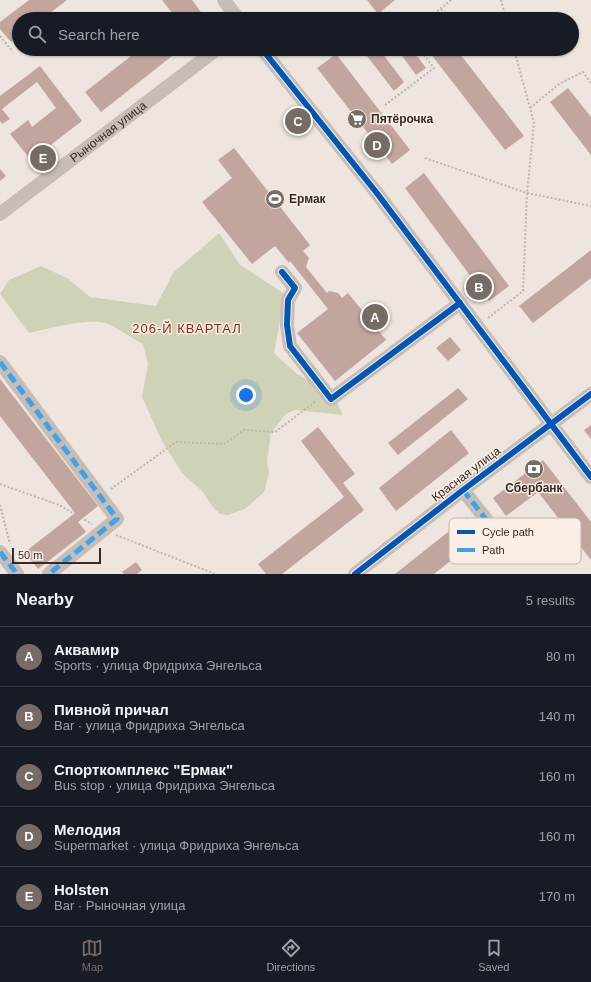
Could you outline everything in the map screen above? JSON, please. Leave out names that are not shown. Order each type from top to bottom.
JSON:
[{"type":"street","points":[[224,0],[233,12]]},
{"type":"street","name":"Рыночная улица","points":[[0,214],[208,56]]},
{"type":"street","points":[[268,56],[376,192],[591,477]]},
{"type":"street","points":[[282,272],[296,288],[288,300],[287,326],[290,346],[331,399],[460,303]]},
{"type":"street","points":[[0,362],[116,519],[49,574]]},
{"type":"street","name":"Красная улица","points":[[355,574],[463,490],[591,394]]},
{"type":"street","points":[[463,490],[484,518]]},
{"type":"street","points":[[6,552],[17,574]]},
{"type":"path","points":[[436,12],[451,0]]},
{"type":"path","points":[[501,0],[504,12]]},
{"type":"path","points":[[441,8],[445,12]]},
{"type":"path","points":[[0,36],[12,51]]},
{"type":"path","points":[[385,106],[434,68],[425,56]]},
{"type":"path","points":[[488,318],[524,291],[527,193],[534,122],[516,56]]},
{"type":"path","points":[[530,108],[559,84],[582,72],[591,83]]},
{"type":"path","points":[[425,158],[527,193],[591,206]]},
{"type":"path","points":[[100,497],[176,442],[224,444],[244,430],[275,432],[326,392]]},
{"type":"path","points":[[0,484],[59,506],[102,530],[215,574]]},
{"type":"path","points":[[0,505],[6,552]]},
{"type":"green space","points":[[219,233],[240,265],[285,294],[274,353],[297,374],[332,392],[343,415],[295,410],[286,414],[271,433],[267,461],[269,474],[264,492],[245,509],[228,515],[220,514],[212,506],[203,492],[182,473],[162,441],[142,397],[148,364],[143,344],[112,326],[101,322],[69,324],[29,333],[0,294],[9,280],[41,266],[67,278],[90,297],[156,306],[173,273]]},
{"type":"building","points":[[29,0],[67,0],[51,12],[13,12]]},
{"type":"building","points":[[162,0],[192,0],[201,12],[171,12]]},
{"type":"building","points":[[367,0],[395,0],[380,12],[376,12]]},
{"type":"building","points":[[12,13],[11,42],[0,29],[0,22]]},
{"type":"building","points":[[131,56],[172,56],[101,112],[85,92]]},
{"type":"building","points":[[333,56],[338,56],[410,150],[392,164],[317,68]]},
{"type":"building","points":[[367,56],[384,56],[404,82],[394,91]]},
{"type":"building","points":[[402,56],[417,56],[426,68],[416,75]]},
{"type":"building","points":[[432,56],[461,56],[524,136],[505,150]]},
{"type":"building","points":[[40,66],[82,121],[31,160],[10,134],[28,120],[32,127],[56,108],[37,82],[2,109],[10,119],[2,124],[0,121],[0,96]]},
{"type":"building","points":[[568,88],[591,117],[591,155],[550,102]]},
{"type":"building","points":[[234,148],[310,245],[303,251],[309,258],[306,267],[327,293],[329,291],[338,293],[342,298],[348,293],[386,340],[335,381],[297,333],[328,309],[290,261],[289,263],[275,246],[252,264],[202,202],[232,178],[218,160]]},
{"type":"building","points":[[0,169],[6,176],[0,181]]},
{"type":"building","points":[[424,173],[509,286],[489,301],[405,188]]},
{"type":"building","points":[[591,250],[591,278],[533,323],[519,306]]},
{"type":"building","points":[[450,337],[461,350],[448,361],[436,348]]},
{"type":"building","points":[[0,379],[98,506],[78,522],[86,532],[38,569],[25,552],[75,513],[0,416]]},
{"type":"building","points":[[458,388],[468,399],[398,455],[388,443]]},
{"type":"building","points":[[591,425],[591,439],[584,430]]},
{"type":"building","points":[[318,427],[355,474],[343,483],[364,510],[282,574],[266,574],[258,564],[344,497],[301,441]]},
{"type":"building","points":[[451,430],[469,453],[396,511],[379,488]]},
{"type":"building","points":[[543,460],[591,522],[591,560],[581,547],[581,518],[558,518],[538,492],[506,516],[493,498]]},
{"type":"building","points":[[449,531],[449,562],[434,574],[395,574]]},
{"type":"building","points":[[136,562],[142,570],[137,574],[124,574],[122,572]]},
{"type":"marked path","points":[[0,362],[117,519],[49,574]]},
{"type":"marked path","points":[[463,490],[485,518]]},
{"type":"marked path","points":[[0,552],[17,574]]},
{"type":"cycle path","points":[[268,56],[376,192],[591,477]]},
{"type":"cycle path","points":[[282,272],[295,288],[288,300],[287,325],[290,346],[331,399],[460,303]]},
{"type":"cycle path","points":[[355,574],[463,490],[591,394]]},
{"type":"place","name":"Пятёрочка","points":[[357,119]]},
{"type":"place","name":"Спорткомплекс \"Ермак\"","points":[[298,121]]},
{"type":"place","name":"Мелодия","points":[[377,145]]},
{"type":"place","name":"Holsten","points":[[43,158]]},
{"type":"place","name":"Ермак","points":[[275,199]]},
{"type":"place","name":"Пивной причал","points":[[479,287]]},
{"type":"place","name":"Аквамир","points":[[375,317]]},
{"type":"place","name":"Сбербанк","points":[[534,469]]},
{"type":"district","name":"206-Й КВАРТАЛ","points":[[187,328]]}]
